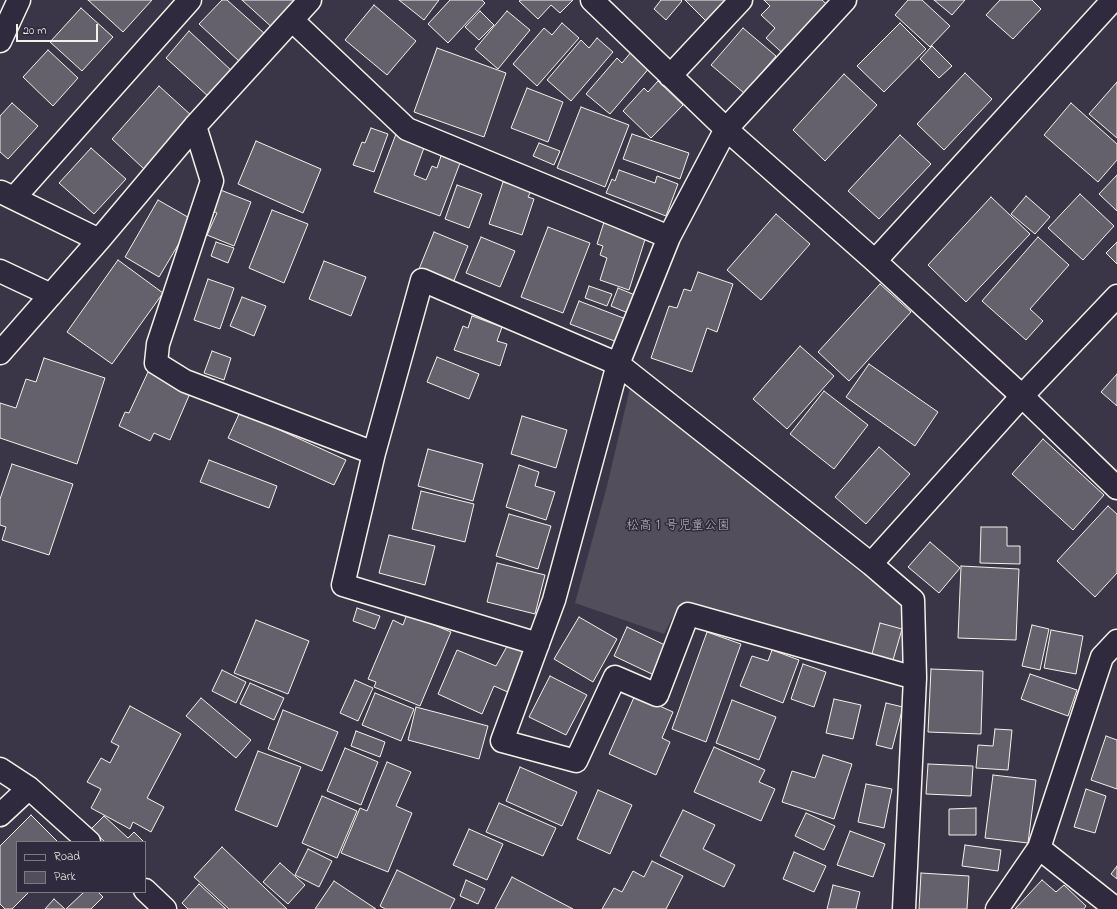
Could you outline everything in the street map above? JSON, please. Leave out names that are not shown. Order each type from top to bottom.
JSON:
[{"type":"street","points":[[0,41],[19,0]]},
{"type":"street","points":[[99,240],[7,195],[190,0]]},
{"type":"street","points":[[0,353],[99,240],[195,126],[293,21],[310,0]]},
{"type":"street","points":[[592,0],[726,129],[875,261],[1022,396],[1117,488]]},
{"type":"street","points":[[670,76],[741,0]]},
{"type":"street","points":[[845,0],[726,129],[669,237],[618,364],[554,600],[502,741],[576,761],[615,676],[657,695],[688,614],[915,678]]},
{"type":"street","points":[[875,261],[1114,0]]},
{"type":"street","points":[[293,21],[407,129],[669,237]]},
{"type":"street","points":[[195,126],[212,181],[158,344],[156,363],[185,381],[374,453]]},
{"type":"street","points":[[0,271],[51,295]]},
{"type":"street","points":[[538,644],[343,586],[374,453],[422,280],[618,364],[871,564],[913,600],[915,678],[904,909]]},
{"type":"street","points":[[871,564],[1022,396],[1117,296]]},
{"type":"street","points":[[997,909],[1039,848],[1102,657],[1117,641]]},
{"type":"street","points":[[0,769],[30,788],[88,841]]},
{"type":"street","points":[[0,815],[30,788]]},
{"type":"street","points":[[1039,848],[1116,909]]},
{"type":"green space","name":"松高１号児童公園","points":[[630,388],[901,605],[902,668],[678,607],[664,634],[575,603],[607,486]]},
{"type":"building","points":[[88,0],[152,0],[123,32]]},
{"type":"building","points":[[222,0],[227,0],[265,34],[240,62],[199,24]]},
{"type":"building","points":[[242,0],[305,0],[276,31]]},
{"type":"building","points":[[399,0],[439,0],[424,20]]},
{"type":"building","points":[[450,0],[482,0],[485,3],[448,43],[428,24]]},
{"type":"building","points":[[573,0],[560,13],[551,5],[538,19],[519,1]]},
{"type":"building","points":[[661,0],[682,1],[666,20],[654,9]]},
{"type":"building","points":[[685,0],[731,0],[708,23]]},
{"type":"building","points":[[764,0],[822,0],[833,10],[788,58],[766,38],[775,28],[761,15],[770,6]]},
{"type":"building","points":[[908,0],[922,0],[950,26],[930,47],[895,15]]},
{"type":"building","points":[[934,0],[965,0],[952,15]]},
{"type":"building","points":[[1000,0],[1032,0],[1041,9],[1013,39],[986,15]]},
{"type":"building","points":[[374,5],[416,41],[387,75],[345,40]]},
{"type":"building","points":[[81,8],[113,37],[82,71],[50,42]]},
{"type":"building","points":[[480,11],[494,25],[479,40],[465,27]]},
{"type":"building","points":[[507,11],[530,30],[498,69],[475,49]]},
{"type":"building","points":[[562,23],[579,38],[537,86],[513,64],[544,28],[552,35]]},
{"type":"building","points":[[900,23],[926,49],[884,92],[857,66]]},
{"type":"building","points":[[743,28],[776,56],[744,93],[711,65]]},
{"type":"building","points":[[189,31],[233,72],[209,97],[166,58]]},
{"type":"building","points":[[597,38],[613,52],[571,101],[547,80],[581,40],[589,48]]},
{"type":"building","points":[[932,46],[952,66],[939,78],[920,59]]},
{"type":"building","points":[[437,48],[506,73],[484,137],[414,112]]},
{"type":"building","points":[[48,50],[78,78],[53,106],[23,77]]},
{"type":"building","points":[[632,51],[651,66],[610,114],[586,94],[617,58],[622,63]]},
{"type":"building","points":[[965,73],[992,99],[944,150],[917,124]]},
{"type":"building","points":[[844,74],[877,105],[825,161],[793,130]]},
{"type":"building","points":[[658,81],[683,105],[651,138],[623,111],[644,88],[648,92]]},
{"type":"building","points":[[1117,82],[1117,138],[1089,114]]},
{"type":"building","points":[[159,86],[192,116],[144,169],[112,139]]},
{"type":"building","points":[[527,88],[563,102],[548,142],[511,128]]},
{"type":"building","points":[[12,103],[38,126],[8,159],[0,152],[0,116]]},
{"type":"building","points":[[1071,103],[1117,144],[1117,160],[1098,182],[1044,135]]},
{"type":"building","points":[[581,107],[629,125],[605,187],[557,168]]},
{"type":"building","points":[[371,128],[388,134],[374,172],[353,165],[362,142],[365,143]]},
{"type":"building","points":[[396,134],[425,145],[414,175],[426,180],[432,166],[437,168],[441,156],[460,163],[440,216],[374,192]]},
{"type":"building","points":[[632,134],[689,153],[680,179],[623,159]]},
{"type":"building","points":[[900,135],[931,164],[879,219],[848,191]]},
{"type":"building","points":[[256,141],[321,169],[303,213],[238,184]]},
{"type":"building","points":[[539,143],[560,151],[554,165],[533,156]]},
{"type":"building","points":[[91,148],[126,179],[94,214],[59,183]]},
{"type":"building","points":[[619,170],[655,183],[657,176],[678,184],[666,216],[606,193],[612,179],[615,181]]},
{"type":"building","points":[[1117,175],[1117,211],[1099,194]]},
{"type":"building","points":[[503,182],[531,191],[528,197],[534,199],[522,235],[489,224]]},
{"type":"building","points":[[457,185],[482,194],[469,228],[445,219]]},
{"type":"building","points":[[218,189],[251,202],[234,246],[207,235],[217,213],[209,209]]},
{"type":"building","points":[[1080,194],[1114,226],[1083,260],[1048,228]]},
{"type":"building","points":[[1026,196],[1050,217],[1035,234],[1011,214]]},
{"type":"building","points":[[991,197],[1030,234],[966,302],[928,265]]},
{"type":"building","points":[[158,200],[193,220],[159,277],[125,257]]},
{"type":"building","points":[[272,210],[308,224],[284,283],[249,268]]},
{"type":"building","points":[[776,214],[810,244],[761,300],[727,270]]},
{"type":"building","points":[[605,219],[647,233],[629,290],[600,280],[607,258],[600,255],[603,246],[597,244]]},
{"type":"building","points":[[548,227],[590,243],[563,313],[521,297]]},
{"type":"building","points":[[434,232],[468,246],[453,283],[419,269]]},
{"type":"building","points":[[481,237],[515,251],[500,287],[466,273]]},
{"type":"building","points":[[1038,237],[1069,265],[1030,309],[1043,321],[1026,340],[982,301]]},
{"type":"building","points":[[216,242],[234,248],[228,263],[211,256]]},
{"type":"building","points":[[1117,242],[1117,264],[1106,253]]},
{"type":"building","points":[[118,260],[163,293],[112,364],[67,332]]},
{"type":"building","points":[[324,261],[366,277],[351,316],[309,299]]},
{"type":"building","points":[[698,272],[733,284],[717,332],[707,328],[692,372],[651,358],[669,306],[677,308],[684,289],[691,291]]},
{"type":"building","points":[[208,279],[234,288],[220,329],[194,320]]},
{"type":"building","points":[[880,284],[911,312],[849,381],[818,352]]},
{"type":"building","points":[[589,286],[612,294],[607,306],[585,298]]},
{"type":"building","points":[[618,288],[635,295],[628,313],[611,306]]},
{"type":"building","points":[[242,297],[266,306],[254,336],[230,326]]},
{"type":"building","points":[[579,301],[626,319],[617,342],[570,324]]},
{"type":"building","points":[[472,316],[502,327],[497,341],[507,344],[500,366],[454,350],[463,326],[468,328]]},
{"type":"building","points":[[800,346],[834,376],[787,429],[753,399]]},
{"type":"building","points":[[212,351],[231,358],[224,380],[204,373]]},
{"type":"building","points":[[437,357],[479,374],[469,399],[427,382]]},
{"type":"building","points":[[44,358],[105,378],[77,464],[0,438],[0,403],[16,408],[26,379],[36,382]]},
{"type":"building","points":[[869,364],[938,412],[915,446],[846,397]]},
{"type":"building","points":[[148,372],[191,391],[170,440],[154,433],[150,441],[119,426],[125,412],[129,413]]},
{"type":"building","points":[[1117,374],[1117,406],[1101,392]]},
{"type":"building","points":[[824,391],[868,425],[834,469],[790,434]]},
{"type":"building","points":[[240,412],[346,460],[334,485],[228,438]]},
{"type":"building","points":[[522,416],[567,430],[556,468],[511,454]]},
{"type":"building","points":[[1043,439],[1104,495],[1073,530],[1012,474]]},
{"type":"building","points":[[879,447],[910,474],[866,524],[835,497]]},
{"type":"building","points":[[428,449],[483,464],[473,501],[418,486]]},
{"type":"building","points":[[209,460],[277,486],[269,508],[200,482]]},
{"type":"building","points":[[12,464],[73,484],[49,555],[2,540],[6,527],[0,525],[0,499]]},
{"type":"building","points":[[519,465],[539,472],[535,486],[555,492],[546,520],[506,507]]},
{"type":"building","points":[[421,491],[474,504],[465,542],[412,529]]},
{"type":"building","points":[[1108,506],[1117,514],[1117,573],[1095,597],[1057,561]]},
{"type":"building","points":[[509,514],[551,526],[538,569],[496,556]]},
{"type":"building","points":[[981,527],[1007,527],[1007,546],[1020,546],[1020,564],[980,563]]},
{"type":"building","points":[[389,535],[435,546],[425,585],[379,573]]},
{"type":"building","points":[[930,542],[960,568],[939,593],[908,567]]},
{"type":"building","points":[[497,563],[545,575],[535,614],[487,602]]},
{"type":"building","points":[[961,566],[1019,569],[1016,640],[958,638]]},
{"type":"building","points":[[357,608],[380,616],[375,629],[353,621]]},
{"type":"building","points":[[407,614],[451,632],[420,706],[374,687],[376,682],[368,679],[393,620],[403,625]]},
{"type":"building","points":[[579,617],[617,639],[593,682],[554,659]]},
{"type":"building","points":[[256,620],[309,641],[288,694],[234,673]]},
{"type":"building","points":[[880,623],[902,629],[893,660],[872,654]]},
{"type":"building","points":[[1032,625],[1049,629],[1040,670],[1022,666]]},
{"type":"building","points":[[627,627],[667,646],[654,675],[614,656]]},
{"type":"building","points":[[1051,630],[1083,636],[1076,674],[1044,668]]},
{"type":"building","points":[[707,632],[741,644],[706,742],[672,729]]},
{"type":"building","points":[[510,641],[530,649],[510,693],[494,686],[482,714],[438,694],[457,650],[496,666]]},
{"type":"building","points":[[772,650],[799,660],[783,703],[740,686],[752,656],[768,661]]},
{"type":"building","points":[[803,664],[826,672],[814,707],[791,699]]},
{"type":"building","points":[[931,669],[983,671],[981,734],[928,732]]},
{"type":"building","points":[[222,670],[246,682],[236,703],[212,691]]},
{"type":"building","points":[[1030,674],[1077,690],[1068,716],[1021,699]]},
{"type":"building","points":[[550,676],[587,695],[566,735],[529,717]]},
{"type":"building","points":[[355,680],[373,688],[358,721],[340,713]]},
{"type":"building","points":[[250,683],[284,698],[274,720],[240,704]]},
{"type":"building","points":[[375,693],[414,709],[401,741],[362,725]]},
{"type":"building","points":[[635,695],[673,712],[662,738],[670,742],[656,775],[609,754]]},
{"type":"building","points":[[201,698],[251,740],[236,758],[186,716]]},
{"type":"building","points":[[834,699],[861,705],[853,739],[826,733]]},
{"type":"building","points":[[732,700],[776,717],[759,760],[716,743]]},
{"type":"building","points":[[886,703],[903,707],[892,749],[876,745]]},
{"type":"building","points":[[130,706],[181,734],[147,798],[164,807],[151,832],[133,822],[130,829],[91,808],[101,789],[87,782],[101,758],[110,763],[119,746],[111,742]]},
{"type":"building","points":[[416,707],[488,726],[479,759],[408,740]]},
{"type":"building","points":[[283,710],[338,732],[322,771],[268,749]]},
{"type":"building","points":[[995,729],[1012,730],[1008,770],[976,768],[978,745],[993,746]]},
{"type":"building","points":[[356,731],[385,742],[380,757],[351,746]]},
{"type":"building","points":[[1106,736],[1117,740],[1117,789],[1091,780]]},
{"type":"building","points":[[714,747],[765,770],[759,782],[775,789],[761,821],[694,792]]},
{"type":"building","points":[[345,748],[378,762],[361,805],[327,791]]},
{"type":"building","points":[[258,751],[301,767],[277,827],[235,810]]},
{"type":"building","points":[[823,755],[852,764],[834,819],[782,802],[792,771],[815,778]]},
{"type":"building","points":[[387,762],[411,772],[396,806],[412,813],[388,872],[341,853],[360,808],[367,811]]},
{"type":"building","points":[[928,764],[973,766],[971,796],[926,794]]},
{"type":"building","points":[[520,767],[577,792],[562,826],[506,801]]},
{"type":"building","points":[[993,775],[1036,780],[1028,843],[985,838]]},
{"type":"building","points":[[866,784],[892,789],[884,828],[858,822]]},
{"type":"building","points":[[1086,789],[1106,796],[1095,833],[1074,827]]},
{"type":"building","points":[[598,790],[632,805],[610,854],[577,839]]},
{"type":"building","points":[[322,796],[357,811],[337,858],[302,843]]},
{"type":"building","points":[[499,803],[556,828],[543,856],[486,832]]},
{"type":"building","points":[[976,808],[976,835],[949,835],[949,809]]},
{"type":"building","points":[[683,810],[715,825],[703,849],[735,865],[724,887],[660,856]]},
{"type":"building","points":[[806,813],[835,826],[824,850],[795,836]]},
{"type":"building","points":[[31,815],[57,841],[16,841],[16,893],[28,893],[12,909],[5,909],[0,904],[0,846]]},
{"type":"building","points":[[104,816],[128,838],[134,832],[143,841],[104,841],[91,829]]},
{"type":"building","points":[[469,829],[503,844],[487,880],[453,865]]},
{"type":"building","points":[[850,831],[885,844],[873,877],[837,865]]},
{"type":"building","points":[[965,845],[1001,850],[998,871],[962,866]]},
{"type":"building","points":[[222,847],[287,909],[229,909],[194,877]]},
{"type":"building","points":[[308,849],[332,861],[319,887],[295,875]]},
{"type":"building","points":[[794,852],[826,866],[814,892],[783,879]]},
{"type":"building","points":[[652,861],[683,876],[666,909],[602,909],[614,888],[622,892],[633,871],[644,877]]},
{"type":"building","points":[[280,863],[305,885],[288,904],[263,882]]},
{"type":"building","points":[[1117,866],[1117,879],[1111,874]]},
{"type":"building","points":[[397,870],[455,899],[450,909],[385,909],[380,906]]},
{"type":"building","points":[[921,873],[969,876],[967,909],[919,909]]},
{"type":"building","points":[[512,877],[573,909],[495,909]]},
{"type":"building","points":[[466,880],[485,889],[478,904],[460,896]]},
{"type":"building","points":[[1042,880],[1056,892],[1064,885],[1086,906],[1084,909],[1015,909]]},
{"type":"building","points":[[334,881],[376,909],[315,909]]},
{"type":"building","points":[[199,884],[226,909],[188,909],[182,903]]},
{"type":"building","points":[[833,885],[860,892],[856,909],[827,909]]},
{"type":"building","points":[[83,893],[99,893],[103,897],[91,909],[66,909]]},
{"type":"building","points":[[54,899],[65,909],[45,909]]}]
